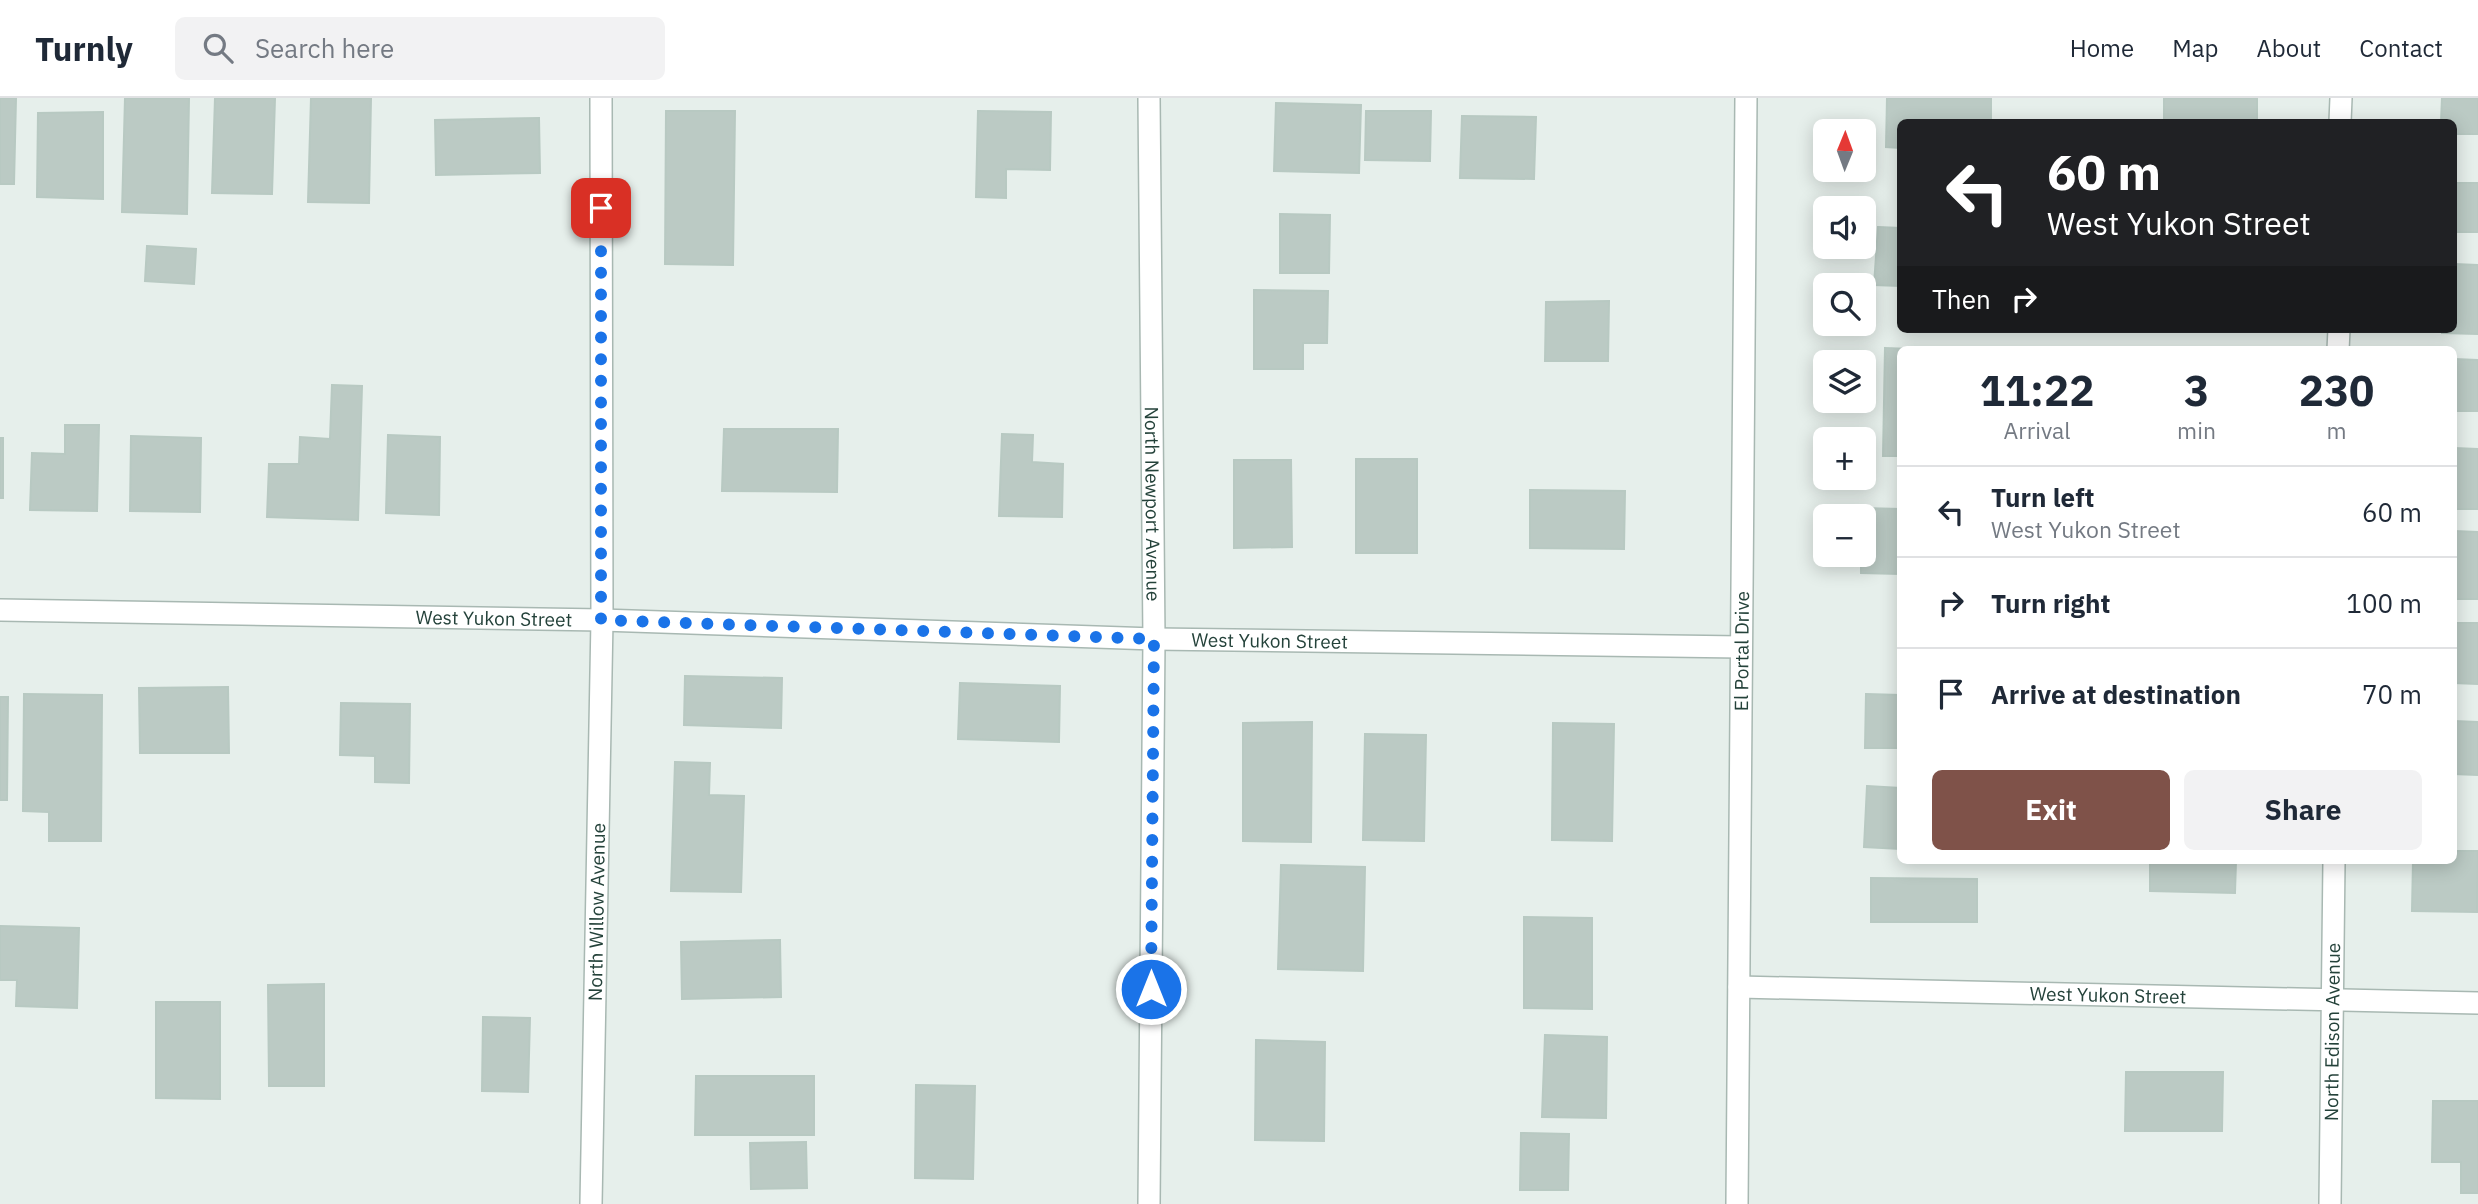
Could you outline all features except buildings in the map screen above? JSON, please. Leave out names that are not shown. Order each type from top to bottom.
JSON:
[{"type":"street","name":"North Willow Avenue","points":[[591,1204],[601,620],[601,98]]},
{"type":"street","name":"North Newport Avenue","points":[[1149,98],[1154,639],[1149,1204]]},
{"type":"street","name":"El Portal Drive","points":[[1737,1204],[1746,98]]},
{"type":"street","points":[[2340,119],[2341,98]]},
{"type":"street","name":"West Yukon Street","points":[[0,610],[601,620],[1154,639],[1741,647]]},
{"type":"street","name":"North Edison Avenue","points":[[2330,1204],[2334,864]]},
{"type":"street","name":"West Yukon Street","points":[[1739,987],[2478,1003]]},
{"type":"route","points":[[601,208],[601,620],[1154,639],[1151,989]]}]
